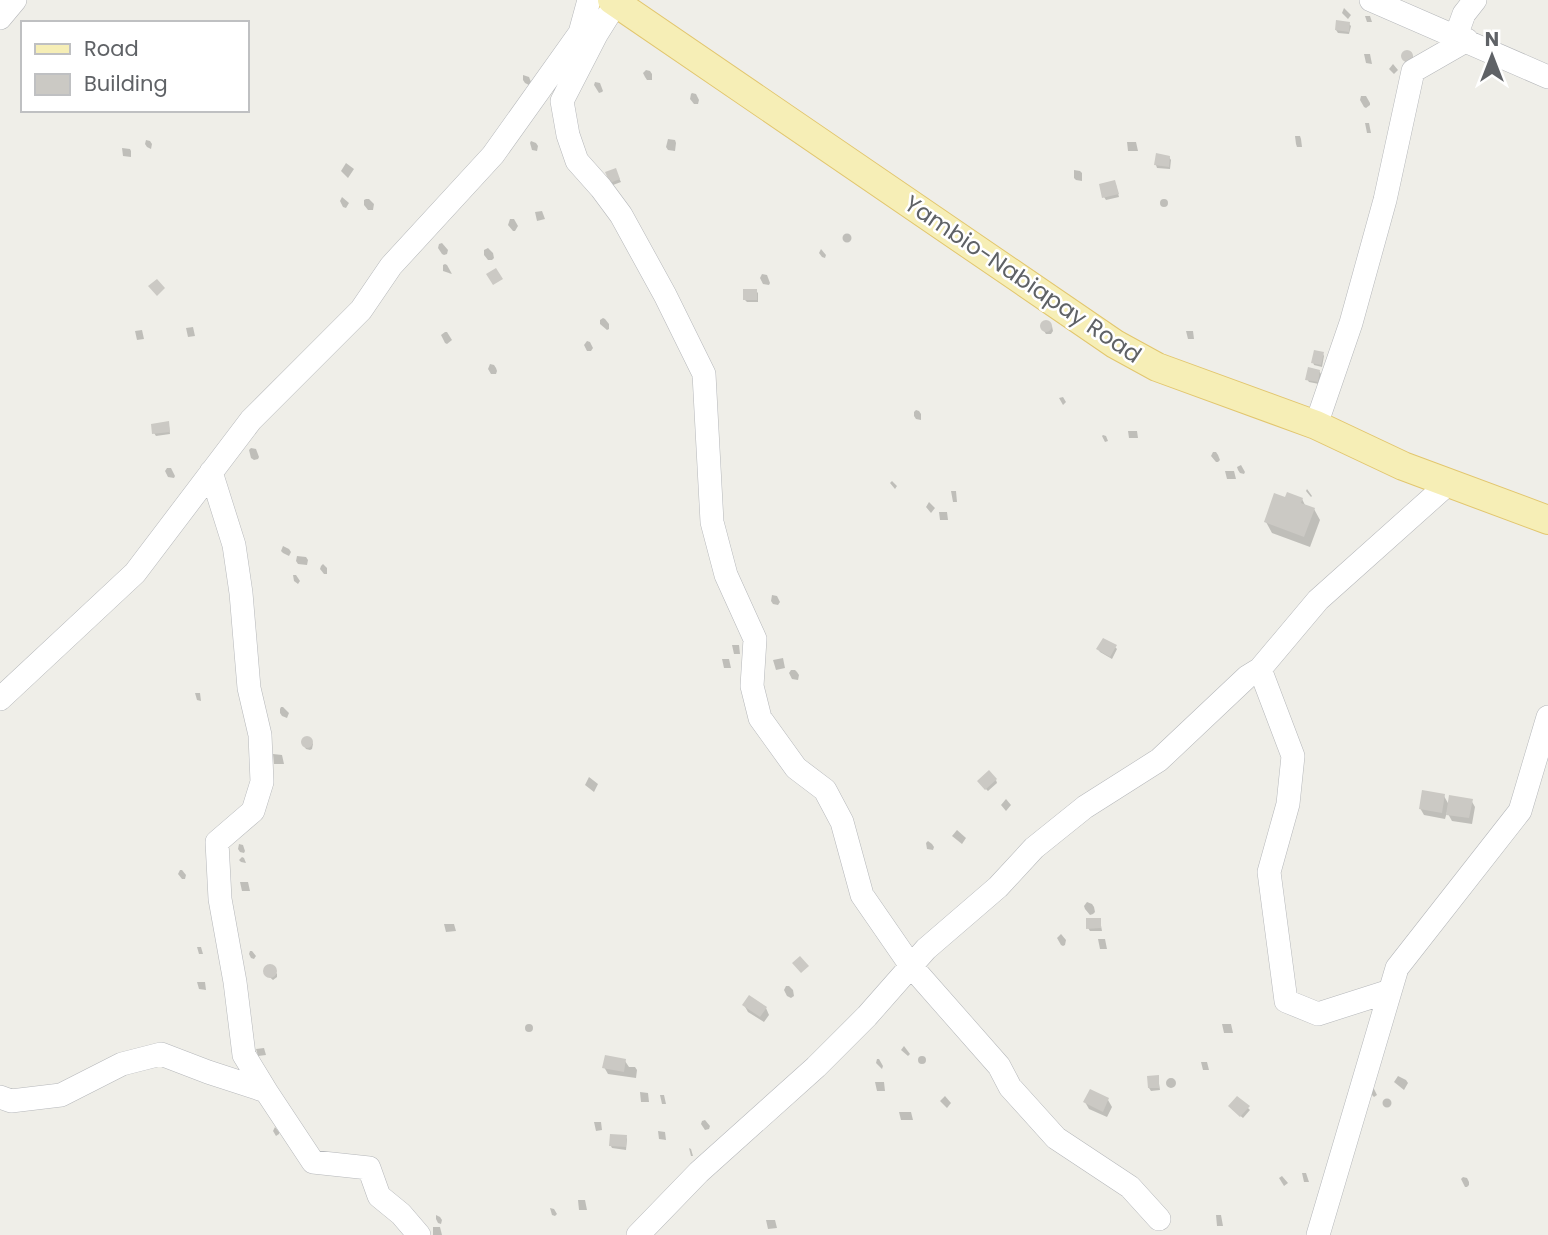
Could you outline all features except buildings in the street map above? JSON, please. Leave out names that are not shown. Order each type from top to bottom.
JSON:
[{"type":"main road","name":"Yambio-Nabiapay Road","points":[[605,1],[1115,344],[1157,367],[1316,425],[1403,466],[1548,520]]},
{"type":"street","points":[[0,18],[15,0]]},
{"type":"street","points":[[1371,0],[1548,77]]},
{"type":"street","points":[[1462,38],[1464,14],[1475,0]]},
{"type":"street","points":[[0,699],[135,573],[251,420],[360,310],[391,265],[493,155],[605,1]]},
{"type":"street","points":[[605,1],[596,35],[562,100],[568,135],[577,161],[621,215],[705,374],[712,522],[726,575],[755,639],[752,686],[760,718],[796,768],[825,790],[842,822],[862,895],[911,966],[999,1066],[1010,1087],[1056,1138],[1130,1186],[1159,1219]]},
{"type":"street","points":[[1316,425],[1351,323],[1385,201],[1413,71],[1462,38]]},
{"type":"street","points":[[211,472],[234,545],[249,688],[260,736],[262,782],[253,811],[217,842],[220,899],[235,982],[244,1055],[313,1162],[369,1168],[379,1196],[401,1213],[419,1235]]},
{"type":"street","points":[[638,1235],[699,1172],[816,1067],[867,1016],[926,949],[998,887],[1034,848],[1085,807],[1159,760],[1247,677],[1260,669],[1318,600],[1450,482]]},
{"type":"street","points":[[1260,669],[1293,756],[1289,804],[1269,873],[1286,1001],[1318,1014],[1390,991]]},
{"type":"street","points":[[1318,1235],[1397,968],[1520,811],[1548,717]]},
{"type":"street","points":[[0,1097],[11,1101],[61,1095],[121,1064],[161,1054],[266,1091]]}]
